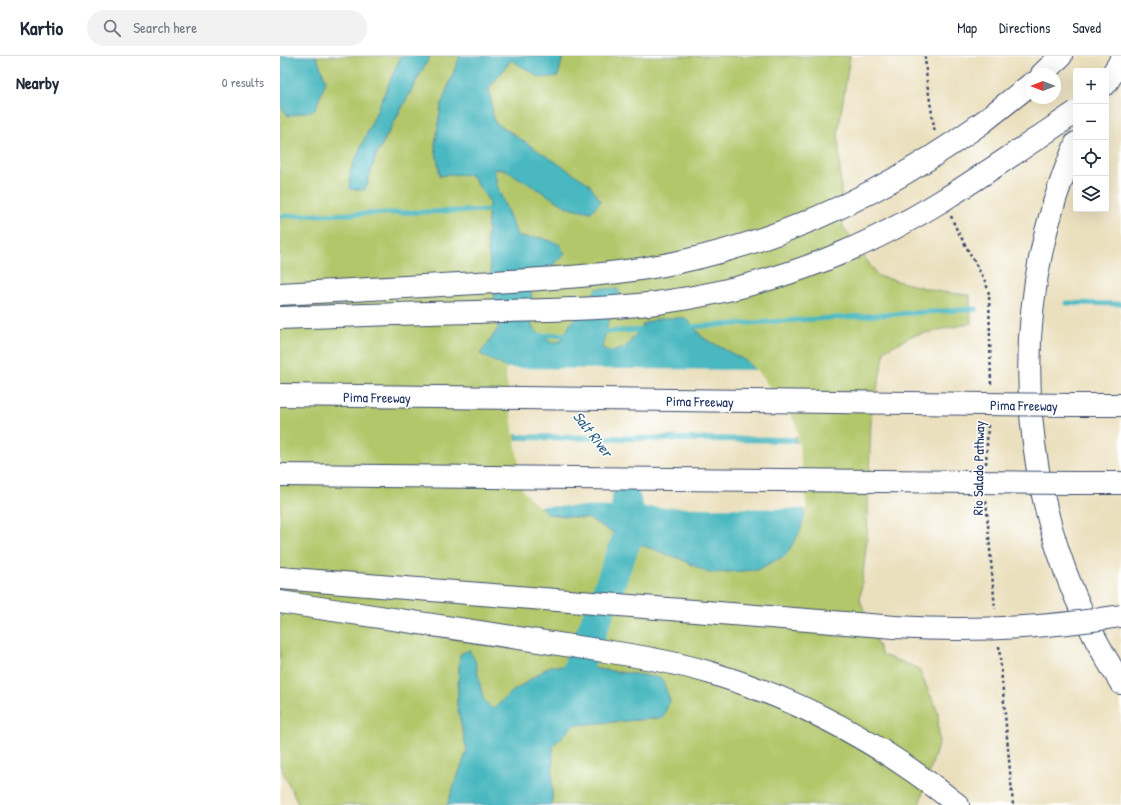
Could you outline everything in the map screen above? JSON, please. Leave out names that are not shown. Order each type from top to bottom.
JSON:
[{"type":"highway","points":[[1048,68],[1061,56]]},
{"type":"highway","points":[[1109,79],[1121,60]]},
{"type":"highway","points":[[1109,91],[1121,83]]},
{"type":"highway","points":[[280,294],[593,275],[650,267],[706,256],[766,238],[855,201],[914,169],[983,122],[1025,89]]},
{"type":"highway","points":[[280,318],[626,306],[687,298],[748,285],[806,267],[844,252],[904,223],[1073,114]]},
{"type":"highway","points":[[1073,151],[1052,208],[1038,267],[1030,335],[1030,406],[1038,472],[1042,494],[1054,538],[1069,582],[1087,624],[1121,683]]},
{"type":"highway","name":"Pima Freeway","points":[[280,395],[1121,405]]},
{"type":"highway","points":[[280,475],[1121,483]]},
{"type":"highway","points":[[280,578],[919,629],[1030,627],[1076,623],[1121,616]]},
{"type":"highway","points":[[280,602],[617,653],[684,666],[711,673],[779,697],[843,728],[910,769],[958,805]]},
{"type":"path","points":[[925,56],[927,82],[935,136]]},
{"type":"path","points":[[950,214],[986,283],[989,294],[991,392]]},
{"type":"path","name":"Rio Salado Pathway","points":[[986,468],[988,419]]},
{"type":"path","name":"Rio Salado Pathway","points":[[986,497],[995,610]]},
{"type":"path","points":[[998,645],[1013,805]]},
{"type":"green space","points":[[316,56],[401,56],[350,172],[365,190],[376,156],[430,56],[460,56],[441,105],[435,145],[440,176],[449,174],[471,175],[489,201],[487,241],[498,329],[480,354],[507,368],[548,514],[590,519],[624,539],[681,559],[709,573],[757,570],[748,362],[703,338],[686,318],[646,323],[625,348],[611,352],[601,348],[608,322],[624,299],[570,325],[560,342],[550,342],[532,328],[531,285],[542,238],[518,237],[497,186],[494,169],[504,169],[567,207],[514,134],[494,122],[489,88],[512,60],[558,76],[563,56],[850,56],[838,132],[843,227],[878,276],[940,292],[970,295],[971,323],[912,336],[885,350],[871,418],[867,539],[860,600],[882,655],[918,668],[938,712],[939,742],[919,805],[552,805],[553,746],[574,725],[662,718],[662,678],[583,667],[550,666],[512,692],[493,710],[483,699],[475,660],[460,654],[457,705],[467,751],[447,805],[299,805],[280,766],[280,105],[288,116],[326,81]]},
{"type":"water","points":[[280,56],[316,56],[326,81],[315,110],[288,116],[280,105]]},
{"type":"water","points":[[401,56],[430,56],[376,155],[365,190],[350,189],[350,172]]},
{"type":"water","points":[[460,56],[563,56],[558,76],[541,78],[511,60],[489,88],[494,122],[588,183],[601,201],[591,212],[567,207],[504,169],[494,169],[497,186],[518,237],[542,238],[559,244],[565,254],[531,285],[532,328],[550,342],[560,342],[570,325],[597,288],[617,289],[624,299],[608,322],[602,348],[611,352],[625,348],[645,323],[661,318],[686,318],[703,338],[748,362],[794,424],[805,514],[800,532],[786,555],[757,570],[709,573],[681,559],[624,539],[590,519],[548,514],[524,491],[507,368],[480,354],[498,329],[487,241],[489,201],[471,175],[449,174],[440,176],[435,145],[441,105]]},
{"type":"water","points":[[469,650],[475,660],[483,699],[493,709],[512,692],[550,666],[583,667],[662,678],[670,701],[662,718],[574,725],[553,746],[552,805],[447,805],[467,751],[457,705],[460,654]]},
{"type":"pier","points":[[503,368],[757,370],[796,423],[798,437],[514,434],[505,369]]},
{"type":"pier","points":[[515,440],[799,443],[807,509],[538,506],[523,491]]},
{"type":"waterway","points":[[280,216],[495,210]]},
{"type":"waterway","points":[[1066,303],[1121,304]]},
{"type":"waterway","points":[[687,327],[976,309]]},
{"type":"waterway","points":[[599,332],[645,330]]},
{"type":"waterway","points":[[536,336],[570,334]]},
{"type":"waterway","name":"Salt River","points":[[562,704],[565,702],[633,523],[626,501]]}]
